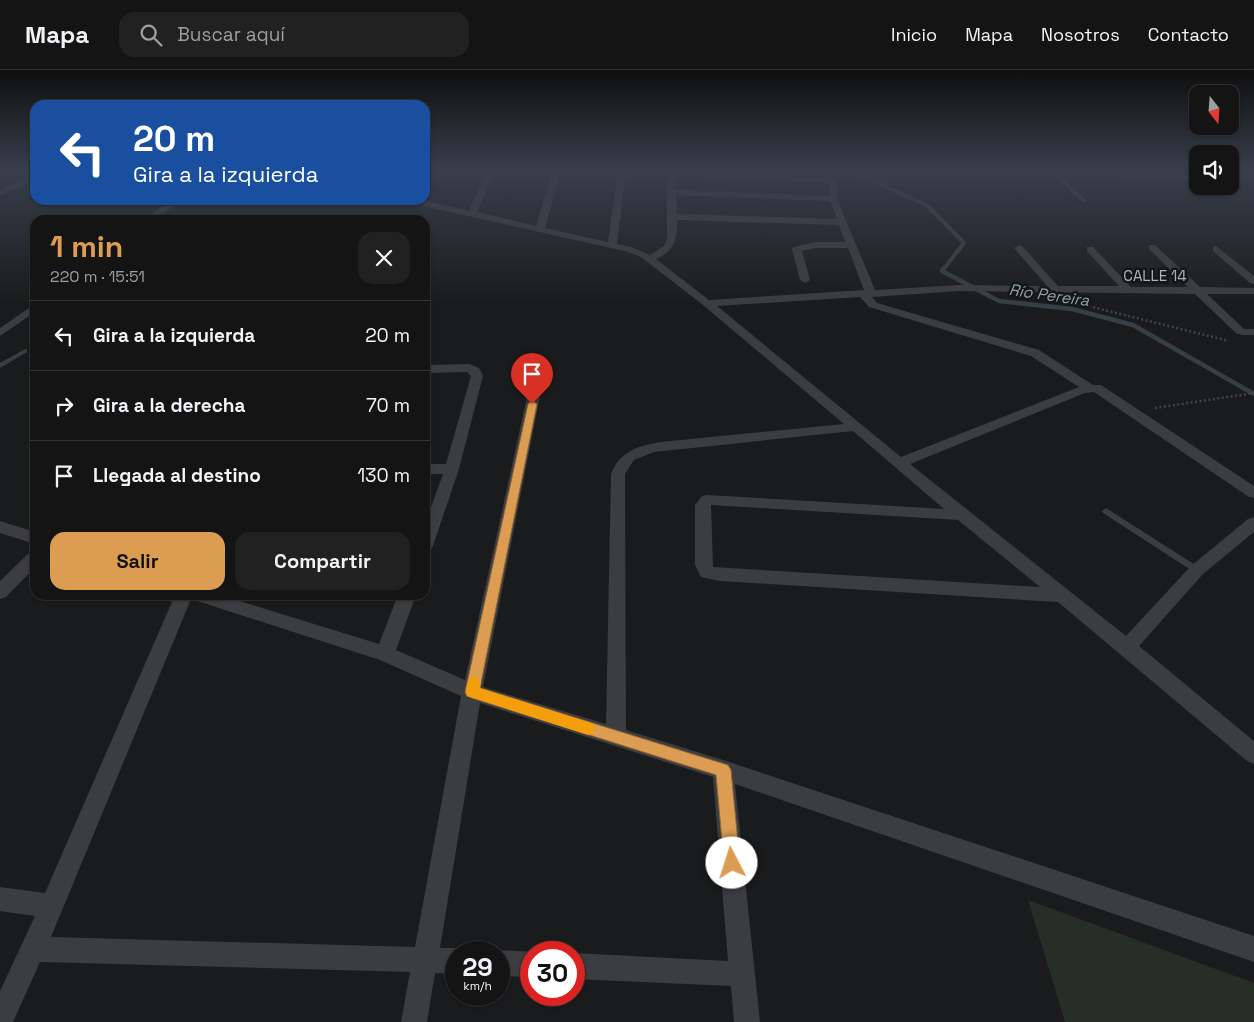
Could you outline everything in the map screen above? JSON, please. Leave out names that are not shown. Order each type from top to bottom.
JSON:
[{"type":"street","points":[[474,214],[639,252],[707,303],[962,515],[1127,647],[1254,754]]},
{"type":"street","points":[[540,229],[544,214]]},
{"type":"street","points":[[612,245],[616,214]]},
{"type":"street","points":[[839,214],[867,294],[873,305],[1035,353],[1088,388],[1102,391],[1254,494]]},
{"type":"street","points":[[649,259],[667,250],[672,244],[673,217],[842,222]]},
{"type":"street","points":[[805,280],[797,248],[815,245],[851,245]]},
{"type":"street","points":[[1019,248],[1056,290]]},
{"type":"street","points":[[1152,248],[1241,332],[1254,332]]},
{"type":"street","points":[[1090,249],[1128,290]]},
{"type":"street","points":[[1216,249],[1254,281]]},
{"type":"street","name":"CALLE 14","points":[[707,303],[959,288],[1254,291]]},
{"type":"street","points":[[0,334],[30,311]]},
{"type":"street","points":[[414,1022],[472,692],[540,365]]},
{"type":"street","points":[[430,369],[469,368],[476,371],[477,376],[452,469],[430,532]]},
{"type":"street","points":[[899,463],[1088,388]]},
{"type":"street","points":[[616,737],[618,474],[620,466],[626,458],[638,452],[661,446],[855,427]]},
{"type":"street","points":[[430,469],[452,469]]},
{"type":"street","points":[[962,515],[717,499],[707,500],[702,505],[703,565],[707,572],[720,575],[1061,595]]},
{"type":"street","points":[[1127,647],[1197,570],[1254,523]]},
{"type":"street","points":[[0,527],[30,536]]},
{"type":"street","points":[[0,592],[30,562]]},
{"type":"street","points":[[0,1022],[31,949],[52,906],[182,600]]},
{"type":"street","points":[[214,600],[385,654],[472,692],[723,770],[1254,949]]},
{"type":"street","points":[[385,654],[405,600]]},
{"type":"street","points":[[723,770],[747,1022]]},
{"type":"street","points":[[0,899],[52,906]]},
{"type":"street","points":[[31,949],[445,960]]},
{"type":"street","points":[[585,967],[742,974]]},
{"type":"lane","points":[[0,366],[25,351]]},
{"type":"lane","points":[[1106,511],[1197,570]]},
{"type":"path","points":[[1077,304],[1235,343]]},
{"type":"path","points":[[1138,415],[1157,407],[1254,393]]},
{"type":"shaded area","points":[[1028,900],[1254,983],[1254,1022],[1065,1022]]},
{"type":"waterway","name":"Río Pereira","points":[[936,214],[964,243],[943,270]]},
{"type":"waterway","name":"Río Pereira","points":[[944,268],[942,271],[999,301],[1072,309],[1133,325],[1254,394]]},
{"type":"slow traffic","points":[[474,683],[472,692],[588,728]]},
{"type":"route","points":[[532,404],[472,692],[723,770],[732,863]]}]
